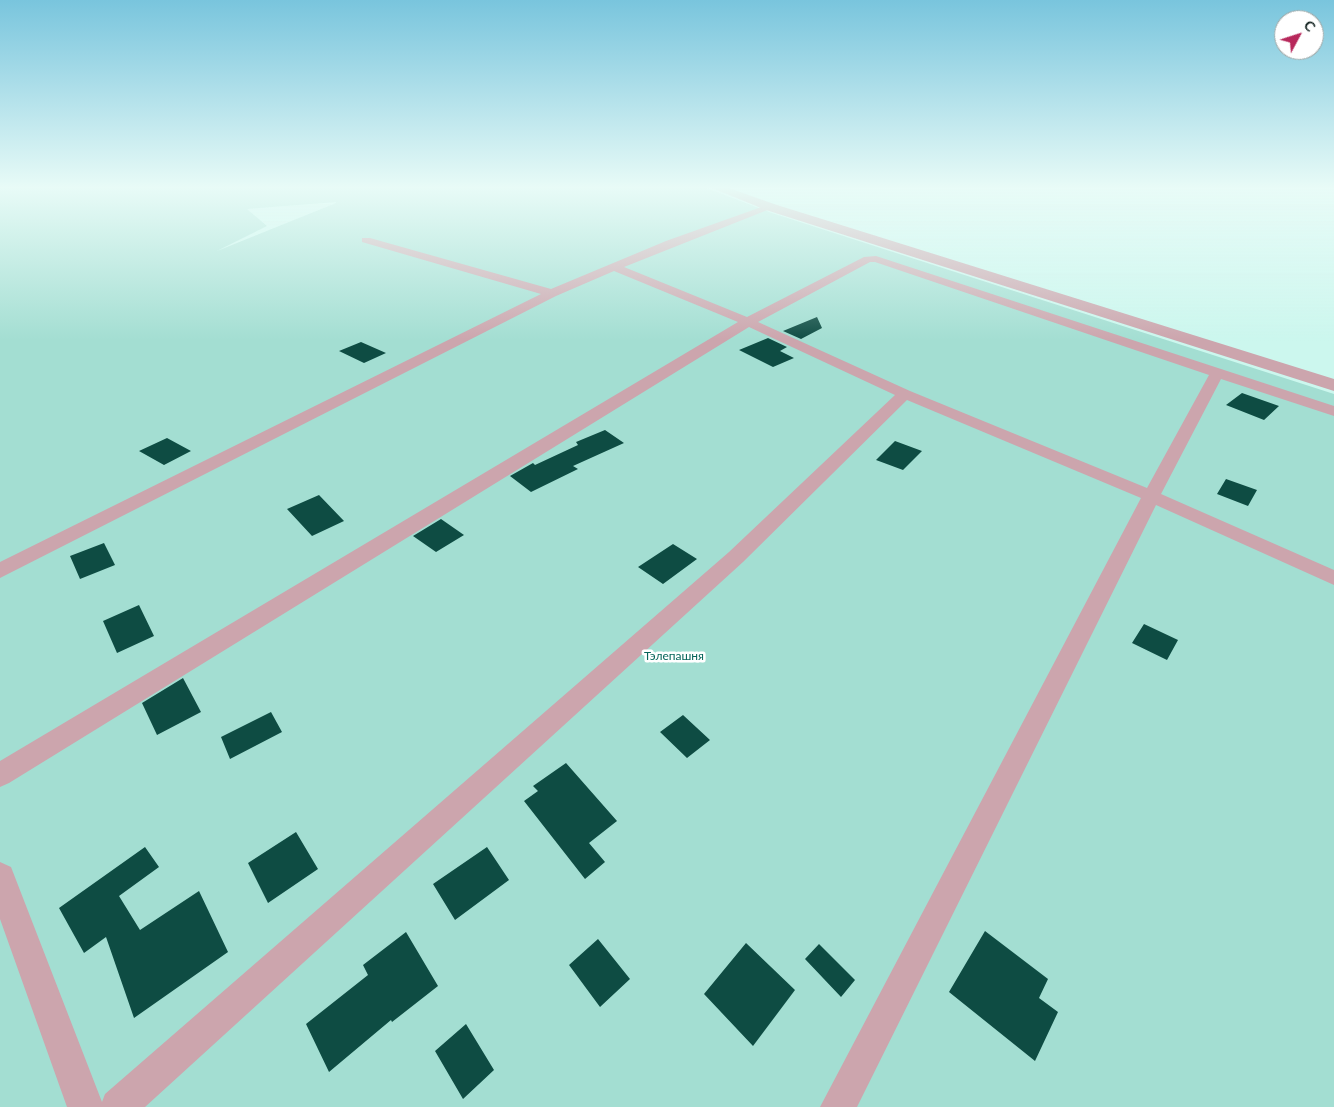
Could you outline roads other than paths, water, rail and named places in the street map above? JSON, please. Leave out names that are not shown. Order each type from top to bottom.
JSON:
[{"type":"street","points":[[0,571],[552,292],[685,238]]},
{"type":"street","points":[[867,238],[1334,385]]},
{"type":"street","points":[[366,240],[552,292]]},
{"type":"street","points":[[0,775],[748,322],[862,262],[876,259],[1334,411]]},
{"type":"street","points":[[615,267],[748,322],[905,394],[1152,496],[1334,578]]},
{"type":"street","points":[[838,1107],[1152,496],[1218,373]]},
{"type":"street","points":[[118,1107],[736,557],[905,394]]},
{"type":"street","points":[[0,877],[85,1107]]},
{"type":"park label","name":"Тэлепашня","points":[[674,656]]}]
